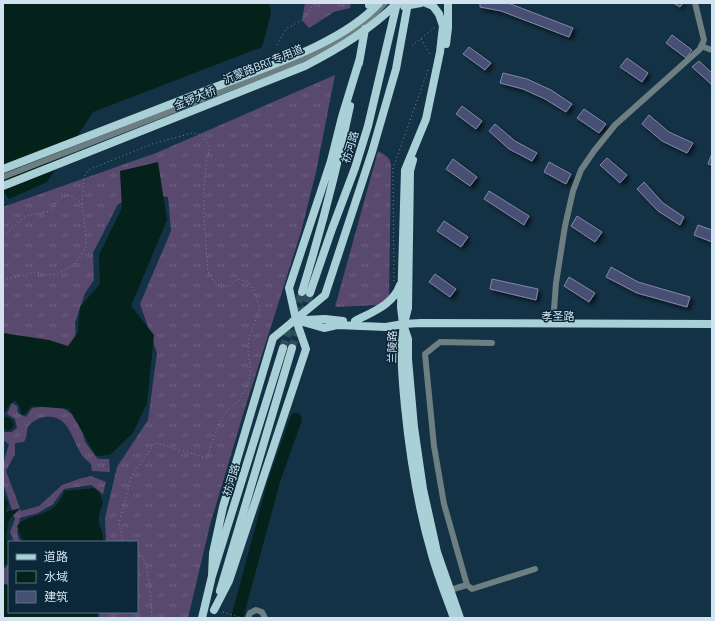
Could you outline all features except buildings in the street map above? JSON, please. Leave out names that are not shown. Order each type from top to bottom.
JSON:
[{"type":"main road","name":"金锣大桥","points":[[3,169],[302,52],[350,28],[379,3]]},
{"type":"main road","points":[[393,4],[401,7],[415,3]]},
{"type":"main road","points":[[212,576],[213,553],[223,507],[273,338],[325,295],[372,152],[415,3]]},
{"type":"main road","points":[[403,324],[401,307],[405,170],[426,119],[440,52],[443,26],[439,14],[433,6],[426,3]]},
{"type":"main road","points":[[403,324],[408,308],[410,171],[418,144],[430,118],[448,28],[448,3]]},
{"type":"main road","name":"祊河路","points":[[302,292],[323,223],[340,156],[360,58],[369,4]]},
{"type":"main road","name":"金锣大桥","points":[[3,186],[305,66],[334,51],[357,36],[385,14],[393,4]]},
{"type":"main road","name":"祊河路","points":[[310,293],[355,168],[368,126],[381,70],[393,4]]},
{"type":"main road","name":"祊河路","points":[[216,613],[229,581],[306,349],[296,320],[289,288],[331,161],[342,117],[360,58]]},
{"type":"main road","points":[[372,152],[381,70]]},
{"type":"main road","points":[[355,321],[385,306],[397,294],[402,279]]},
{"type":"main road","name":"孝圣路","points":[[296,320],[325,319],[403,324],[712,324]]},
{"type":"main road","name":"孝圣路","points":[[296,320],[324,328],[337,325],[386,327],[403,324],[420,327],[712,328]]},
{"type":"main road","name":"兰陵路","points":[[403,324],[408,339],[411,400],[422,482],[437,552],[460,618]]},
{"type":"main road","name":"兰陵路","points":[[403,324],[401,360],[413,464],[432,554],[441,585],[454,618]]},
{"type":"main road","name":"祊河路","points":[[202,618],[212,576],[283,348]]},
{"type":"main road","name":"祊河路","points":[[216,613],[245,501],[292,348]]},
{"type":"street","points":[[553,323],[556,283],[565,226],[573,191],[581,170],[615,125],[700,49],[704,40],[695,3]]},
{"type":"street","name":"沂蒙路BRT专用道","points":[[3,176],[298,62],[350,34],[393,4]]},
{"type":"street","points":[[701,46],[712,50]]},
{"type":"street","points":[[492,342],[440,342],[424,354],[434,446],[444,504],[467,584],[472,590],[535,569]]},
{"type":"street","points":[[450,590],[467,584]]},
{"type":"street","points":[[248,618],[250,613],[256,610],[262,612],[265,618]]},
{"type":"path","points":[[277,45],[286,29],[302,20],[315,3]]},
{"type":"path","points":[[412,46],[438,26]]},
{"type":"path","points":[[3,280],[35,272],[57,274],[74,265],[86,248],[82,206],[84,177],[88,170],[152,144],[192,133],[202,135],[210,147],[206,164],[204,186],[204,218],[208,272],[213,280],[222,287],[229,286],[237,279],[249,282],[256,296],[260,309],[249,337],[248,353],[251,372],[247,386],[238,401],[224,414],[219,422],[207,458],[155,442],[132,475],[119,523],[123,541]]},
{"type":"path","points":[[3,236],[26,216],[50,211],[59,199],[68,195],[78,200],[82,206]]},
{"type":"path","points":[[138,551],[141,553],[148,573],[152,618]]},
{"type":"path","points":[[216,613],[243,618]]},
{"type":"green space","points":[[305,3],[351,3],[350,8],[334,12],[309,28],[302,20]]},
{"type":"green space","points":[[335,75],[316,172],[301,232],[245,408],[210,525],[188,618],[99,618],[99,613],[138,613],[138,541],[106,541],[105,518],[117,467],[148,420],[157,353],[140,304],[171,231],[168,197],[148,194],[118,204],[93,253],[94,280],[85,293],[75,323],[76,342],[69,351],[3,334],[3,207],[156,153]]},
{"type":"green space","points":[[378,151],[388,158],[391,165],[389,296],[379,305],[335,307]]},
{"type":"green space","points":[[12,403],[17,406],[18,413],[26,417],[32,408],[59,405],[80,420],[85,442],[98,459],[109,459],[110,472],[92,471],[91,464],[84,458],[68,429],[58,418],[40,418],[32,423],[28,427],[24,442],[15,443],[15,454],[6,471],[21,511],[39,506],[62,485],[79,479],[91,476],[106,482],[103,494],[91,485],[64,489],[53,504],[38,513],[20,518],[17,533],[20,541],[14,541],[10,532],[15,519],[3,483],[3,464],[9,444],[3,440],[3,432],[12,432],[17,428],[15,419],[7,414]]},
{"type":"green space","points":[[8,566],[8,584],[3,584],[3,569]]},
{"type":"water","points":[[3,3],[269,3],[271,13],[262,47],[93,112],[47,182],[9,199],[3,191]]},
{"type":"water","points":[[158,162],[167,220],[131,306],[154,335],[147,403],[133,433],[110,455],[96,456],[69,409],[32,406],[25,414],[21,415],[20,407],[15,400],[9,405],[3,415],[3,333],[49,340],[68,346],[78,332],[80,307],[100,284],[99,255],[122,208],[120,171]]},
{"type":"water","points":[[3,416],[10,418],[14,424],[13,428],[8,431],[3,428]]},
{"type":"water","points":[[94,488],[99,492],[103,503],[99,520],[103,534],[103,541],[23,541],[17,526],[25,520],[50,510],[57,504],[65,491]]},
{"type":"water","points":[[3,494],[8,503],[6,512],[21,508],[8,522],[6,538],[8,541],[8,564],[3,565]]},
{"type":"water","points":[[3,585],[8,585],[8,613],[98,613],[96,618],[3,618]]},
{"type":"waterway","points":[[237,618],[274,481],[296,419]]},
{"type":"tunnel","points":[[283,348],[302,292]]},
{"type":"tunnel","points":[[292,348],[310,293]]}]
